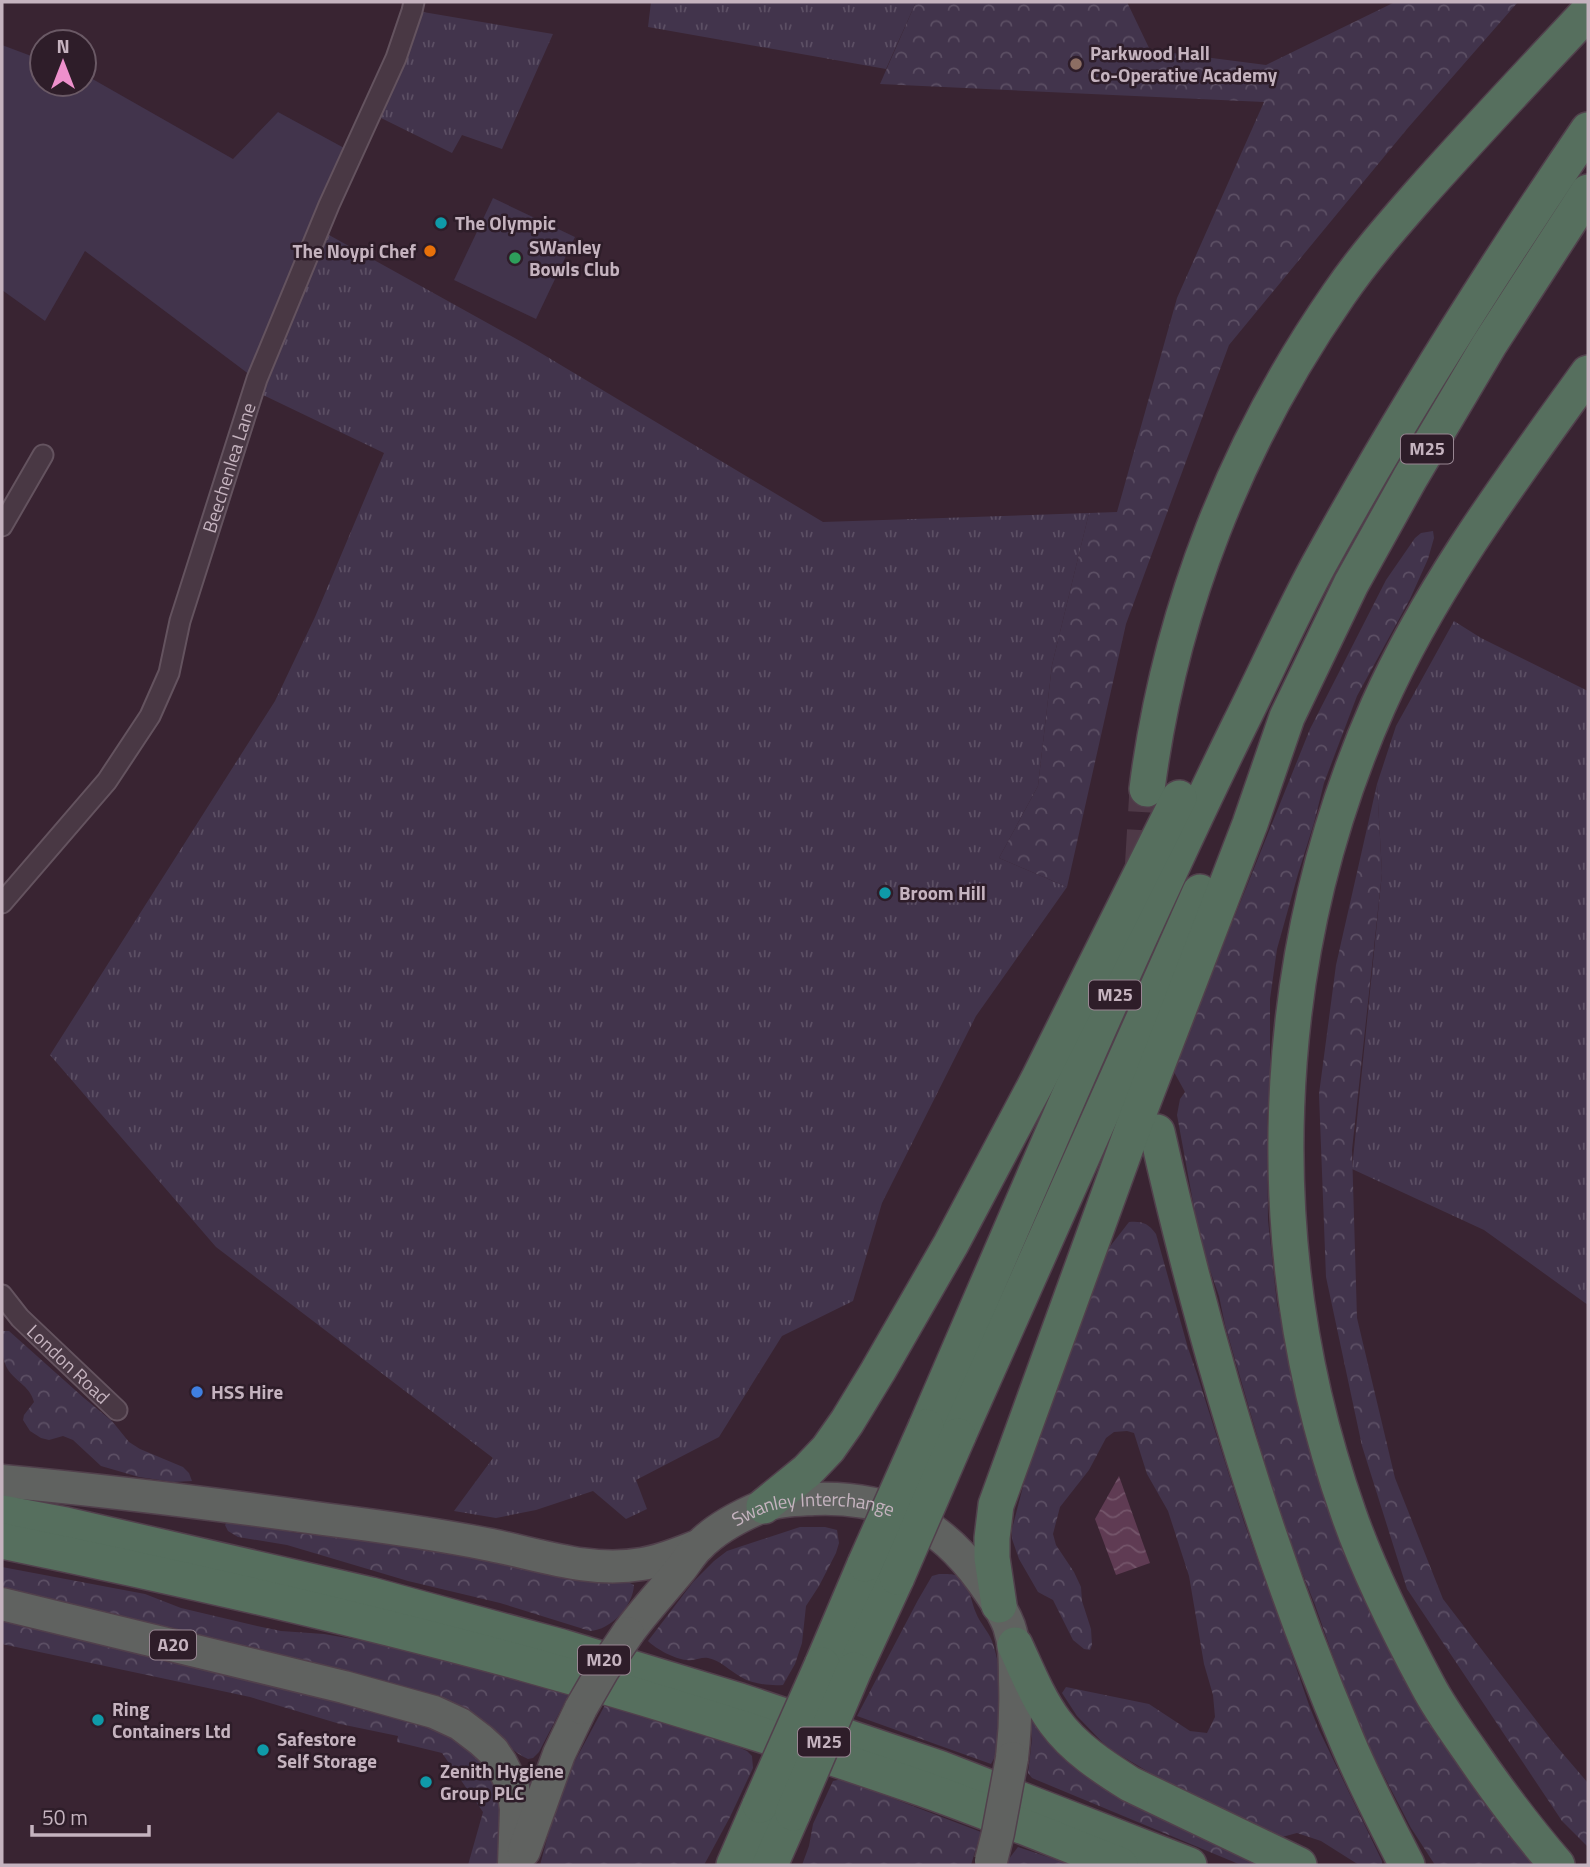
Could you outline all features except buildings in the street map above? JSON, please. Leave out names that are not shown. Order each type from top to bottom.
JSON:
[{"type":"highway","points":[[1147,789],[1159,708],[1188,598],[1226,496],[1249,444],[1276,394],[1340,293],[1393,226],[1482,125],[1588,12]]},
{"type":"highway","name":"M25","points":[[942,1432],[1175,861],[1317,568],[1464,319],[1588,130]]},
{"type":"highway","name":"M25","points":[[999,1605],[992,1558],[996,1504],[1128,1141],[1250,824],[1287,717],[1351,584],[1410,478],[1489,345],[1588,192]]},
{"type":"highway","points":[[1550,1857],[1498,1792],[1429,1688],[1377,1583],[1349,1516],[1318,1414],[1298,1315],[1287,1211],[1285,1115],[1295,1003],[1307,933],[1333,828],[1364,739],[1399,663],[1446,578],[1499,496],[1588,373]]},
{"type":"highway","name":"M25","points":[[764,1506],[807,1471],[828,1449],[878,1371],[945,1255],[1038,1080],[1261,637],[1317,568]]},
{"type":"highway","name":"M25","points":[[734,1865],[777,1809],[942,1432],[1265,751],[1287,717]]},
{"type":"highway","points":[[1157,1132],[1201,1316],[1259,1506],[1300,1623],[1347,1741],[1407,1865]]},
{"type":"highway","points":[[2,1481],[324,1519],[490,1545],[602,1567],[649,1563],[698,1546]]},
{"type":"highway","name":"Swanley Interchange","points":[[519,1865],[550,1777],[580,1708],[628,1633],[698,1546],[716,1531],[764,1506],[780,1501],[849,1499],[898,1510],[954,1547],[999,1605],[1008,1623],[1014,1645],[1016,1716],[1012,1758],[990,1863]]},
{"type":"highway","name":"M20","points":[[2,1513],[66,1525],[371,1595],[562,1647],[740,1701],[939,1768],[1189,1865]]},
{"type":"highway","name":"M20","points":[[2,1541],[360,1621],[527,1664],[699,1715],[915,1786],[1120,1865]]},
{"type":"highway","name":"A20","points":[[2,1604],[356,1690],[434,1712],[460,1724],[493,1751],[513,1787],[516,1810],[514,1865]]},
{"type":"highway","points":[[1014,1645],[1055,1723],[1083,1751],[1130,1784],[1298,1865]]},
{"type":"highway","name":"M25","points":[[770,1865],[777,1809]]},
{"type":"street","name":"Beechenlea Lane","points":[[2,903],[107,781],[150,716],[169,673],[180,621],[257,379],[329,205],[396,58],[414,2]]},
{"type":"street","points":[[2,526],[43,455]]},
{"type":"street","name":"London Road","points":[[2,1295],[11,1316],[117,1410]]},
{"type":"green space","points":[[651,2],[916,2],[886,69],[648,27]]},
{"type":"green space","points":[[916,2],[1127,2],[1150,50],[1266,65],[1395,2],[1518,2],[1407,129],[1229,345],[1126,624],[1067,887],[999,858],[1038,786],[1052,665],[1089,513],[1117,512],[1177,298],[1264,102],[880,84]]},
{"type":"green space","points":[[423,12],[553,34],[502,149],[462,135],[452,153],[379,117]]},
{"type":"green space","points":[[2,45],[28,55],[28,98],[98,98],[98,82],[233,159],[278,112],[346,149],[250,375],[85,251],[45,321],[2,290]]},
{"type":"green space","name":"SWanley Bowls Club","points":[[493,198],[575,237],[536,319],[454,280]]},
{"type":"green space","points":[[329,235],[529,346],[823,522],[1089,513],[1052,665],[1038,786],[999,858],[1067,887],[976,1016],[882,1203],[853,1301],[782,1336],[719,1437],[636,1480],[647,1509],[626,1519],[593,1491],[536,1510],[496,1518],[454,1511],[493,1458],[216,1247],[50,1055],[275,701],[315,617],[384,453],[261,394],[280,344]]},
{"type":"green space","points":[[1433,531],[1434,538],[1428,559],[1410,599],[1357,696],[1324,783],[1277,949],[1270,999],[1268,1220],[1277,1304],[1297,1388],[1489,1807],[1534,1865],[1435,1865],[1411,1828],[1357,1724],[1282,1522],[1219,1296],[1205,1256],[1177,1115],[1180,1099],[1185,1092],[1174,1072],[1175,1065],[1310,729],[1386,580],[1415,538],[1421,533]]},
{"type":"green space","points":[[1454,621],[1481,638],[1588,691],[1588,1305],[1484,1230],[1352,1169],[1382,873],[1377,784],[1396,726]]},
{"type":"green space","points":[[1377,784],[1382,873],[1352,1150],[1357,1318],[1395,1478],[1443,1599],[1552,1741],[1588,1783],[1588,1847],[1562,1821],[1407,1589],[1362,1446],[1326,1277],[1319,1094],[1336,965]]},
{"type":"green space","points":[[1129,1222],[1144,1224],[1156,1234],[1188,1348],[1244,1522],[1285,1627],[1288,1644],[1309,1705],[1382,1865],[1359,1865],[1321,1841],[1297,1833],[1282,1837],[1275,1835],[1169,1784],[1103,1743],[1077,1716],[1062,1693],[1066,1687],[1149,1704],[1190,1731],[1207,1733],[1215,1717],[1189,1576],[1168,1511],[1147,1474],[1134,1433],[1114,1432],[1106,1438],[1089,1470],[1060,1507],[1053,1534],[1056,1545],[1081,1587],[1082,1601],[1091,1629],[1090,1650],[1084,1649],[1073,1640],[1053,1600],[1038,1592],[1019,1559],[1012,1539],[1012,1529],[1033,1448],[1097,1274],[1108,1249]]},
{"type":"green space","points":[[2,1331],[9,1331],[112,1421],[129,1442],[183,1467],[192,1481],[173,1482],[139,1477],[101,1466],[73,1440],[63,1436],[49,1440],[30,1431],[23,1420],[34,1402],[29,1391],[6,1366]]},
{"type":"green space","points":[[228,1521],[296,1533],[485,1556],[628,1582],[634,1585],[633,1593],[620,1616],[598,1630],[590,1631],[500,1603],[408,1581],[287,1545],[238,1537],[228,1531],[225,1525]]},
{"type":"green space","points":[[800,1527],[837,1530],[839,1543],[819,1586],[806,1606],[802,1643],[795,1664],[783,1685],[750,1681],[708,1658],[687,1660],[674,1657],[648,1641],[693,1582],[727,1551]]},
{"type":"green space","points":[[2,1567],[145,1594],[181,1608],[281,1631],[324,1634],[393,1646],[569,1694],[539,1752],[528,1759],[515,1751],[480,1718],[444,1699],[2,1589]]},
{"type":"green space","points":[[956,1575],[964,1581],[996,1654],[1002,1686],[1003,1721],[997,1752],[991,1764],[857,1716],[918,1600],[932,1576]]},
{"type":"green space","points":[[2,1617],[426,1721],[466,1741],[495,1780],[501,1802],[499,1865],[468,1865],[483,1812],[442,1753],[397,1742],[398,1736],[340,1724],[250,1697],[2,1644]]},
{"type":"green space","points":[[605,1705],[690,1725],[747,1751],[752,1756],[753,1768],[704,1865],[540,1865],[561,1787]]},
{"type":"green space","points":[[1035,1715],[1267,1865],[1241,1865],[1032,1778],[1028,1773],[1032,1739],[1030,1718]]},
{"type":"green space","points":[[842,1779],[981,1832],[971,1865],[802,1865],[813,1824],[833,1781]]},
{"type":"green space","points":[[1018,1847],[1072,1865],[1007,1865]]},
{"type":"water","points":[[1119,1476],[1150,1563],[1116,1575],[1095,1519]]},
{"type":"tunnel","points":[[1146,1024],[1141,889],[1147,789]]},
{"type":"place","name":"Parkwood Hall Co-Operative Academy","points":[[1076,64]]},
{"type":"place","name":"The Olympic","points":[[441,223]]},
{"type":"place","name":"The Noypi Chef","points":[[430,251]]},
{"type":"place","name":"SWanley Bowls Club","points":[[515,258]]},
{"type":"place","name":"Broom Hill","points":[[885,893]]},
{"type":"place","name":"HSS Hire","points":[[197,1392]]},
{"type":"place","name":"Ring Containers Ltd","points":[[98,1720]]},
{"type":"place","name":"Safestore Self Storage","points":[[263,1750]]},
{"type":"place","name":"Zenith Hygiene Group PLC","points":[[426,1782]]}]
